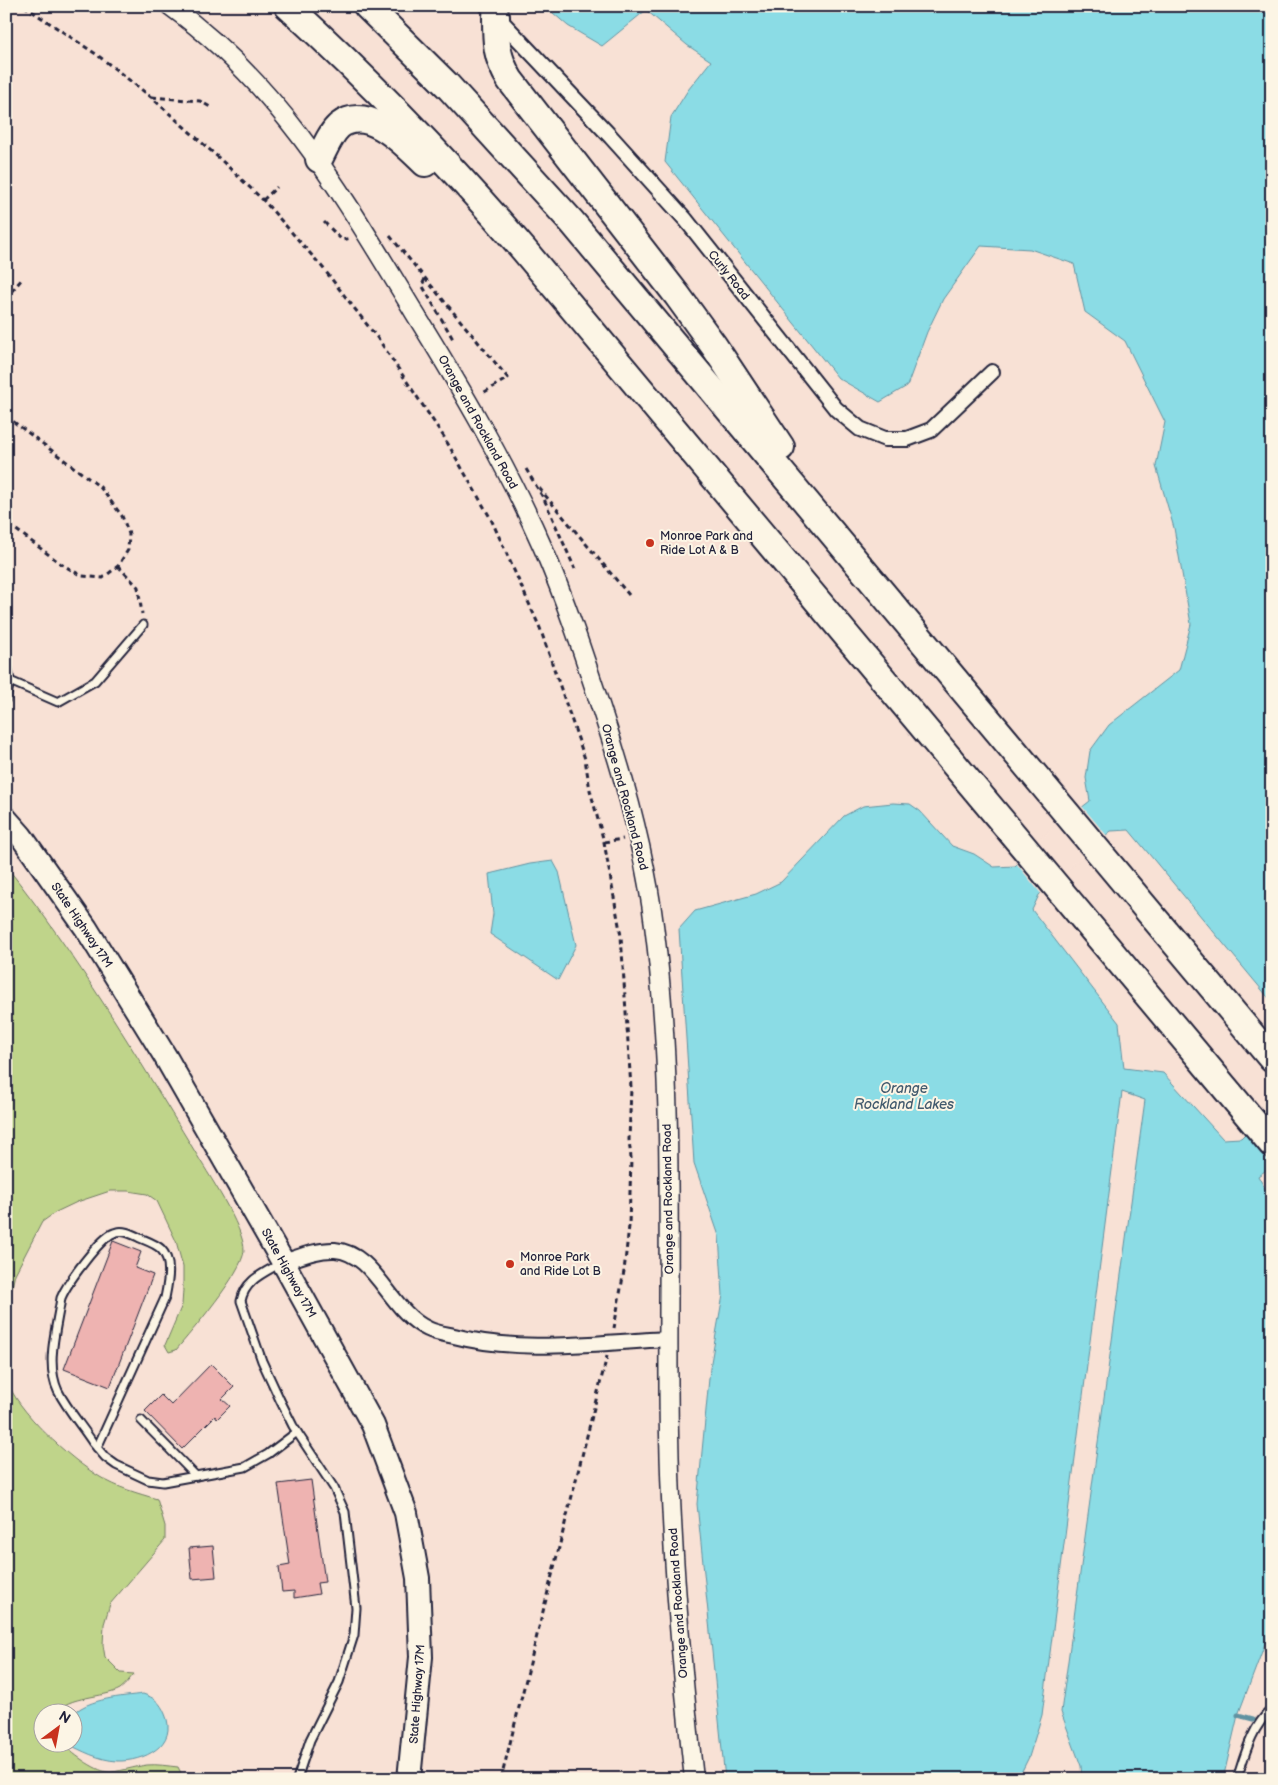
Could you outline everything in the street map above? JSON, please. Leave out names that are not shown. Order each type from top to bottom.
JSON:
[{"type":"highway","points":[[288,6],[394,108],[507,230],[1272,1144]]},
{"type":"highway","points":[[367,6],[447,85],[554,202],[1272,1059]]},
{"type":"highway","points":[[492,11],[496,51],[500,63],[510,80],[691,314],[776,441],[818,493],[871,579]]},
{"type":"highway","points":[[319,159],[333,133],[344,122],[358,119],[373,122],[384,128],[425,163],[528,276],[620,363]]},
{"type":"main road","name":"State Highway 17M","points":[[6,819],[21,836],[86,928],[165,1056],[373,1424],[406,1513],[418,1578],[421,1657],[409,1779]]},
{"type":"street","name":"Orange and Rockland Road","points":[[170,6],[210,38],[244,69],[281,111],[319,159],[440,353],[523,505],[542,546],[568,612],[612,741],[638,836],[647,882],[654,925],[665,1032],[668,1123],[669,1433],[672,1516],[680,1661],[694,1779]]},
{"type":"street","name":"Curly Road","points":[[492,11],[686,220],[836,409],[860,429],[885,439],[907,439],[931,430],[992,372]]},
{"type":"street","points":[[283,1262],[308,1254],[333,1250],[351,1253],[364,1263],[399,1307],[413,1320],[428,1329],[468,1340],[532,1346],[670,1339]]},
{"type":"lane","points":[[10,681],[58,702],[95,681],[143,625]]},
{"type":"lane","points":[[6,659],[10,681],[6,699]]},
{"type":"lane","points":[[97,1448],[166,1298],[169,1274],[168,1264],[161,1249],[129,1233],[120,1232],[107,1236],[65,1289],[61,1298],[53,1353],[54,1381],[58,1392],[97,1448],[116,1466],[148,1480],[163,1482],[245,1467],[268,1454],[297,1432]]},
{"type":"lane","points":[[283,1262],[252,1281],[243,1294],[241,1301],[262,1360],[297,1432],[334,1488],[345,1512],[356,1608],[354,1635],[339,1682],[310,1740],[297,1779]]},
{"type":"lane","points":[[141,1420],[196,1476]]},
{"type":"lane","points":[[1237,1779],[1256,1729],[1272,1709]]},
{"type":"path","points":[[24,6],[96,54],[151,97],[220,159],[263,200],[324,268],[379,340],[444,437],[491,519],[540,628],[585,759],[590,790],[604,842],[621,936],[630,1088],[629,1226],[617,1318],[501,1779]]},
{"type":"path","points":[[151,97],[200,101],[212,108]]},
{"type":"path","points":[[263,200],[277,187]]},
{"type":"path","points":[[324,222],[342,240],[357,237]]},
{"type":"path","points":[[385,231],[508,378],[483,393]]},
{"type":"path","points":[[6,298],[22,279]]},
{"type":"path","points":[[6,416],[100,487],[122,516],[129,534],[128,550],[118,566],[103,578],[82,576],[61,564],[6,522]]},
{"type":"path","points":[[536,485],[629,595]]},
{"type":"path","points":[[118,566],[138,587],[143,625]]},
{"type":"green space","points":[[6,866],[81,969],[150,1077],[232,1214],[243,1241],[244,1251],[235,1273],[215,1302],[176,1350],[169,1352],[165,1345],[182,1305],[183,1267],[176,1241],[157,1201],[147,1194],[110,1191],[77,1202],[56,1212],[42,1222],[15,1274],[6,1314]]},
{"type":"green space","points":[[6,1378],[12,1391],[32,1419],[74,1459],[114,1484],[157,1499],[165,1526],[165,1540],[110,1604],[104,1624],[103,1645],[105,1657],[121,1673],[134,1674],[120,1689],[113,1692],[72,1702],[32,1702],[32,1752],[72,1752],[96,1768],[108,1772],[147,1765],[178,1767],[184,1779],[6,1779]]},
{"type":"water","name":"Orange Rockland Lakes","points":[[545,6],[1272,6],[1272,1002],[1129,830],[1111,831],[1073,862],[1039,895],[1032,910],[1119,1023],[1124,1068],[1163,1073],[1223,1139],[1241,1138],[1272,1107],[1272,1166],[1258,1176],[1272,1201],[1272,1625],[1238,1715],[1223,1779],[1082,1779],[1081,1766],[1061,1712],[1145,1100],[1122,1092],[1042,1715],[1029,1757],[1018,1779],[725,1779],[697,1504],[710,1368],[723,1295],[719,1236],[694,1163],[679,929],[695,911],[756,894],[781,882],[844,816],[863,806],[893,803],[910,804],[920,811],[952,846],[974,854],[994,867],[1015,866],[1048,834],[1090,801],[1086,778],[1090,751],[1109,725],[1179,670],[1191,624],[1174,528],[1156,466],[1165,422],[1125,341],[1085,312],[1074,264],[1030,249],[981,246],[943,299],[927,332],[907,386],[880,402],[838,378],[665,162],[671,117],[688,90],[711,61],[687,45],[646,10],[602,46],[568,26]]},
{"type":"water","points":[[553,861],[559,872],[576,945],[558,980],[490,934],[493,914],[489,874],[530,864]]},
{"type":"water","points":[[143,1694],[154,1699],[161,1706],[168,1725],[167,1735],[163,1743],[147,1755],[127,1761],[110,1760],[82,1751],[82,1708],[106,1699]]},
{"type":"pier","points":[[1081,805],[1108,837],[1074,864],[1042,895],[1015,862],[1037,841]]},
{"type":"building","points":[[113,1241],[141,1252],[135,1268],[153,1275],[110,1387],[64,1369]]},
{"type":"building","points":[[211,1364],[234,1387],[222,1399],[230,1406],[217,1419],[215,1416],[182,1449],[145,1411],[161,1395],[171,1405]]},
{"type":"building","points":[[311,1480],[325,1582],[317,1583],[319,1594],[294,1598],[294,1591],[282,1592],[279,1567],[290,1565],[278,1484]]},
{"type":"building","points":[[213,1546],[216,1577],[192,1579],[189,1548]]},
{"type":"waterway","points":[[1238,1715],[1253,1719]]},
{"type":"waterway","points":[[1265,1723],[1272,1725]]},
{"type":"place","name":"Monroe Park and Ride Lot A & B","points":[[650,543]]},
{"type":"place","name":"Monroe Park and Ride Lot B","points":[[510,1264]]}]
